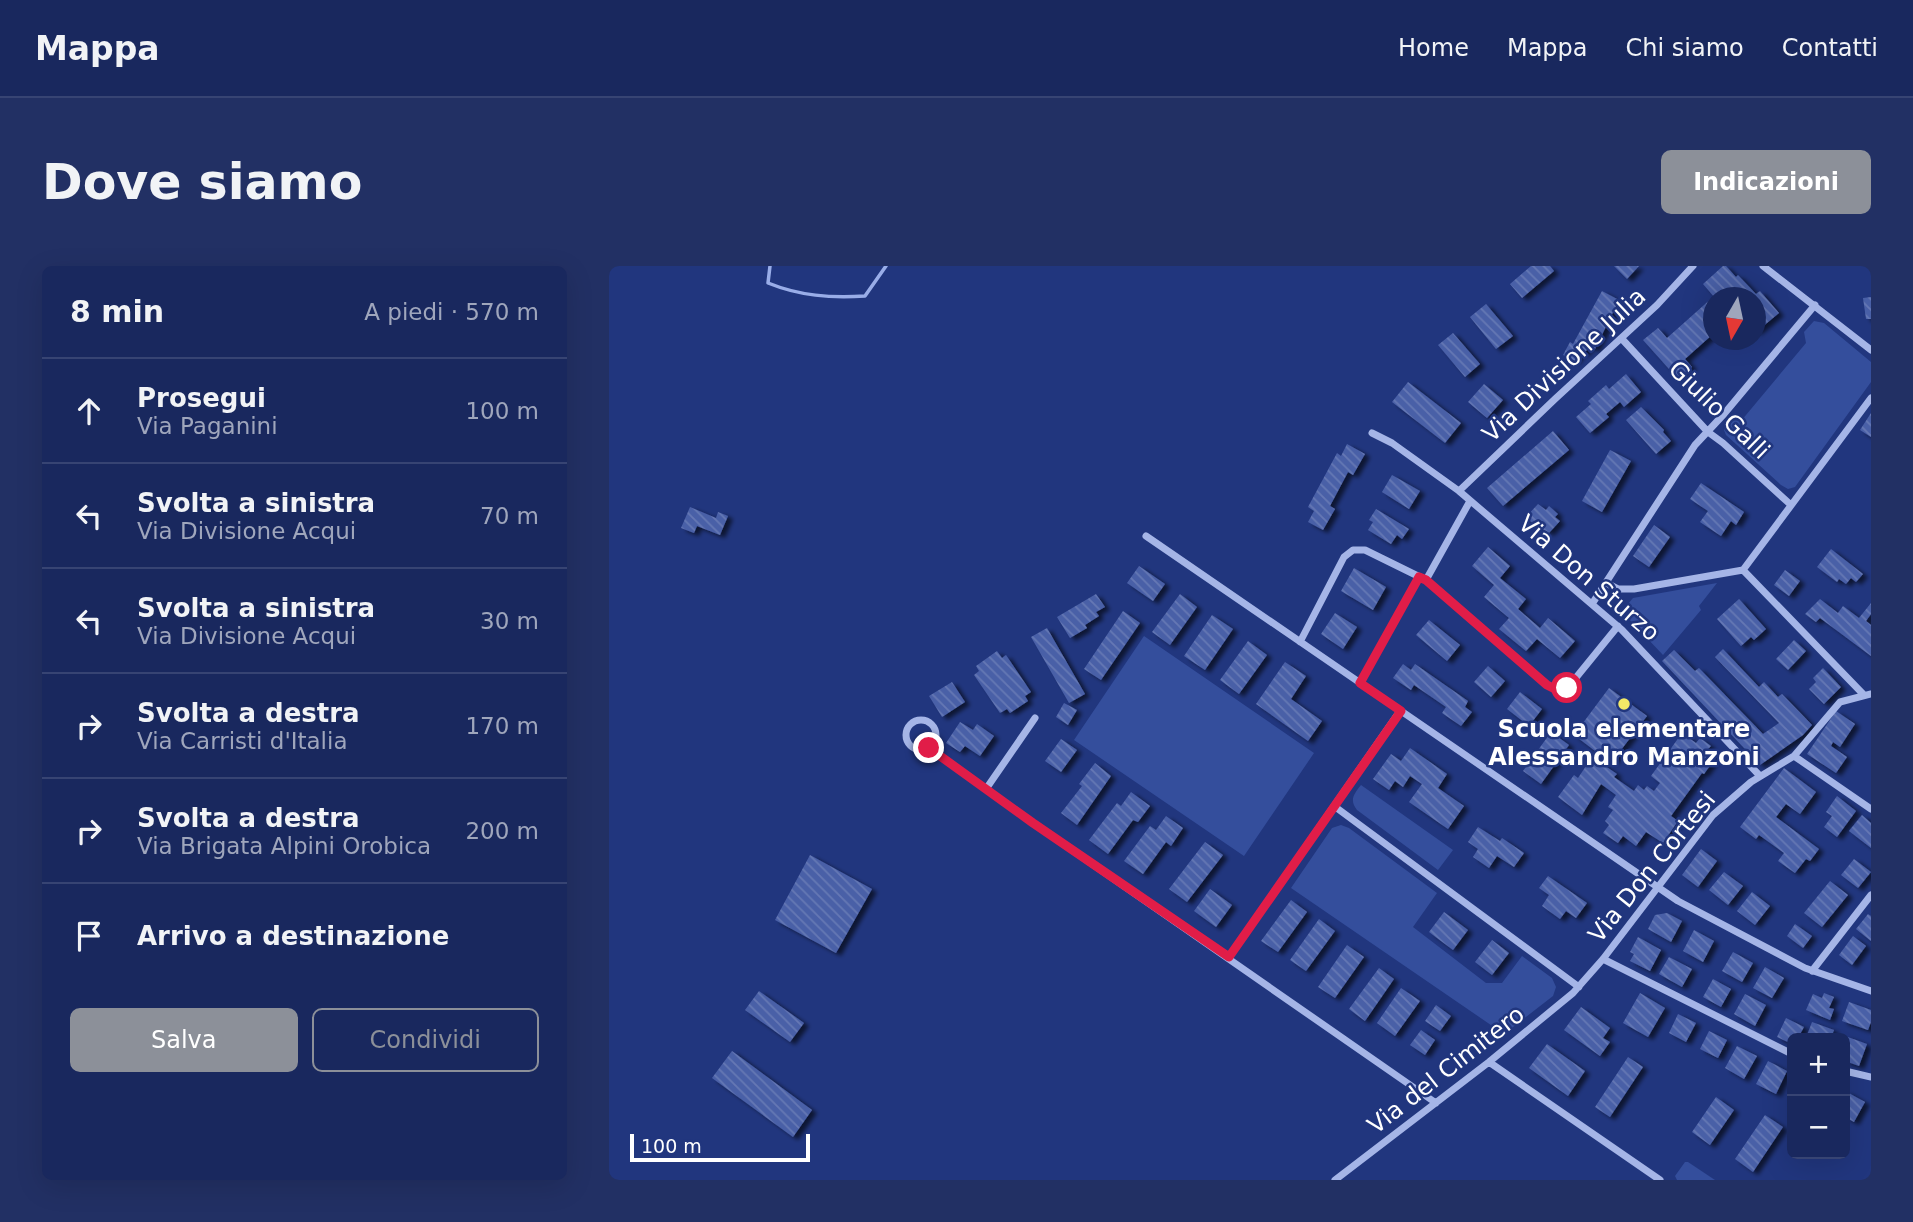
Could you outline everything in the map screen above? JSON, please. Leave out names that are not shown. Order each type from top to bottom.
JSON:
[{"type":"street","name":"Via Divisione Julia","points":[[1459,491],[1622,339],[1693,266]]},
{"type":"street","points":[[1763,266],[1871,350]]},
{"type":"street","points":[[1592,604],[1695,445],[1815,305]]},
{"type":"street","name":"Giulio Galli","points":[[1622,339],[1708,432],[1791,505]]},
{"type":"street","points":[[1606,583],[1618,589],[1634,589],[1743,570],[1871,398]]},
{"type":"street","name":"Via Don Sturzo","points":[[1372,433],[1392,443],[1459,491],[1618,626],[1760,775]]},
{"type":"street","points":[[1360,683],[1470,500]]},
{"type":"street","points":[[1146,536],[1685,905],[1812,971],[1871,991]]},
{"type":"street","points":[[1300,642],[1341,561],[1349,552],[1357,550],[1365,551],[1422,578],[1555,689],[1570,685],[1618,626]]},
{"type":"street","points":[[1743,570],[1868,694],[1835,706],[1794,756],[1871,809]]},
{"type":"street","points":[[1229,957],[1401,711]]},
{"type":"street","points":[[986,789],[1035,718]]},
{"type":"street","points":[[929,748],[936,740],[936,730],[925,720],[911,723],[906,737],[911,746],[920,750],[929,748],[1436,1103]]},
{"type":"street","name":"Via Don Cortesi","points":[[1579,987],[1705,823],[1760,775],[1794,756]]},
{"type":"street","points":[[1334,806],[1579,987]]},
{"type":"street","points":[[1812,971],[1871,895]]},
{"type":"street","points":[[1603,959],[1787,1051]]},
{"type":"street","name":"Via del Cimitero","points":[[1335,1180],[1489,1062],[1579,987]]},
{"type":"street","points":[[1489,1062],[1660,1180]]},
{"type":"street","points":[[1850,1072],[1871,1077]]},
{"type":"shaded area","points":[[1814,321],[1824,323],[1871,362],[1871,382],[1795,487],[1788,489],[1726,435],[1724,430],[1730,420],[1741,421],[1806,343],[1804,332]]},
{"type":"shaded area","points":[[1717,583],[1699,606],[1701,610],[1663,655],[1627,617],[1628,604],[1633,598]]},
{"type":"shaded area","points":[[1144,636],[1314,753],[1244,856],[1074,740]]},
{"type":"shaded area","points":[[1361,785],[1453,850],[1438,870],[1357,810],[1353,797]]},
{"type":"shaded area","points":[[1341,825],[1349,828],[1437,893],[1413,927],[1486,983],[1502,983],[1522,956],[1552,978],[1556,987],[1553,996],[1504,1034],[1291,888],[1332,828]]},
{"type":"shaded area","points":[[1685,1162],[1715,1180],[1677,1180],[1675,1176]]},
{"type":"building","points":[[1531,266],[1550,266],[1554,271],[1522,298],[1510,284]]},
{"type":"building","points":[[1614,266],[1639,266],[1627,279]]},
{"type":"building","points":[[1726,266],[1749,287],[1706,287],[1703,284]]},
{"type":"building","points":[[1602,291],[1619,300],[1595,349],[1589,346],[1585,353],[1581,351],[1575,361],[1563,355],[1570,342],[1573,344]]},
{"type":"building","points":[[1871,297],[1871,319],[1866,319],[1863,298]]},
{"type":"building","points":[[1766,298],[1779,313],[1766,324]]},
{"type":"building","points":[[1486,304],[1513,336],[1496,349],[1470,317]]},
{"type":"building","points":[[1703,306],[1703,343],[1685,359],[1692,367],[1678,379],[1643,340],[1658,328],[1667,338]]},
{"type":"building","points":[[1453,333],[1480,364],[1465,377],[1438,345]]},
{"type":"building","points":[[1626,374],[1641,392],[1624,407],[1620,402],[1606,414],[1609,417],[1590,433],[1576,417],[1591,404],[1588,401],[1606,385],[1609,389]]},
{"type":"building","points":[[1408,382],[1461,423],[1445,443],[1392,402]]},
{"type":"building","points":[[1484,384],[1503,400],[1487,418],[1468,402]]},
{"type":"building","points":[[1641,407],[1671,441],[1656,454],[1626,420]]},
{"type":"building","points":[[1871,413],[1871,437],[1860,430]]},
{"type":"building","points":[[1553,431],[1569,450],[1503,506],[1487,488]]},
{"type":"building","points":[[1347,444],[1365,454],[1353,475],[1348,472],[1330,506],[1335,509],[1323,530],[1308,522],[1314,511],[1308,507],[1337,453],[1341,456]]},
{"type":"building","points":[[1610,450],[1631,461],[1602,512],[1582,501]]},
{"type":"building","points":[[1392,475],[1420,491],[1409,509],[1382,492]]},
{"type":"building","points":[[1701,483],[1744,512],[1736,525],[1731,521],[1721,536],[1700,522],[1708,511],[1690,499]]},
{"type":"building","points":[[1538,504],[1546,510],[1549,506],[1558,514],[1555,517],[1560,521],[1549,533],[1525,518]]},
{"type":"building","points":[[690,507],[716,518],[718,512],[728,516],[720,535],[697,526],[694,533],[681,528]]},
{"type":"building","points":[[1376,509],[1409,529],[1402,539],[1397,535],[1391,544],[1368,530],[1373,522],[1369,520]]},
{"type":"building","points":[[1654,525],[1670,537],[1649,567],[1633,556]]},
{"type":"building","points":[[1488,547],[1510,566],[1500,578],[1526,599],[1518,609],[1540,628],[1548,618],[1575,641],[1560,658],[1537,639],[1526,651],[1499,629],[1509,618],[1484,597],[1494,585],[1472,566]]},
{"type":"building","points":[[1831,549],[1863,574],[1856,582],[1851,578],[1846,584],[1839,579],[1837,582],[1817,567]]},
{"type":"building","points":[[1139,566],[1165,584],[1153,601],[1127,583]]},
{"type":"building","points":[[1354,568],[1386,587],[1373,610],[1341,591]]},
{"type":"building","points":[[1785,570],[1800,581],[1789,596],[1774,585]]},
{"type":"building","points":[[1096,594],[1105,607],[1096,612],[1099,616],[1085,625],[1087,628],[1070,638],[1057,617]]},
{"type":"building","points":[[1180,594],[1197,607],[1170,645],[1152,632]]},
{"type":"building","points":[[1739,599],[1766,629],[1754,640],[1751,637],[1741,646],[1717,619]]},
{"type":"building","points":[[1820,599],[1838,613],[1843,606],[1859,618],[1871,603],[1871,614],[1866,621],[1871,625],[1871,656],[1820,618],[1816,622],[1805,614]]},
{"type":"building","points":[[1123,611],[1140,623],[1101,680],[1084,669]]},
{"type":"building","points":[[1335,613],[1357,627],[1343,649],[1321,634]]},
{"type":"building","points":[[1212,615],[1233,629],[1205,670],[1184,656]]},
{"type":"building","points":[[1429,620],[1460,645],[1447,661],[1416,635]]},
{"type":"building","points":[[1047,628],[1085,694],[1069,703],[1031,637]]},
{"type":"building","points":[[1794,640],[1806,651],[1788,670],[1776,659]]},
{"type":"building","points":[[1248,641],[1267,655],[1239,694],[1220,680]]},
{"type":"building","points":[[1723,649],[1759,687],[1764,682],[1778,697],[1782,694],[1812,725],[1803,735],[1760,765],[1662,661],[1674,650],[1695,671],[1699,668],[1763,734],[1779,723],[1715,657]]},
{"type":"building","points":[[997,651],[1002,658],[1006,655],[1031,692],[1025,696],[1028,701],[1010,713],[1007,709],[1000,713],[974,675],[979,671],[976,666]]},
{"type":"building","points":[[1285,662],[1306,676],[1291,699],[1322,721],[1308,741],[1256,704]]},
{"type":"building","points":[[1403,664],[1411,670],[1415,664],[1468,701],[1465,707],[1472,712],[1461,726],[1442,713],[1446,707],[1414,685],[1411,690],[1393,678]]},
{"type":"building","points":[[1488,666],[1505,681],[1491,697],[1474,682]]},
{"type":"building","points":[[1823,668],[1841,687],[1824,704],[1809,689],[1816,682],[1813,678]]},
{"type":"building","points":[[952,682],[965,702],[942,717],[929,696]]},
{"type":"building","points":[[1609,688],[1647,716],[1611,763],[1574,735]]},
{"type":"building","points":[[1520,692],[1542,709],[1529,726],[1507,709]]},
{"type":"building","points":[[1064,703],[1077,710],[1068,725],[1056,717]]},
{"type":"building","points":[[1836,711],[1855,724],[1840,747],[1833,742],[1831,746],[1847,757],[1836,773],[1807,754]]},
{"type":"building","points":[[960,722],[973,730],[977,724],[994,736],[980,756],[965,746],[960,752],[946,743]]},
{"type":"building","points":[[1551,732],[1569,745],[1541,784],[1523,771]]},
{"type":"building","points":[[1682,733],[1696,743],[1700,738],[1711,746],[1708,749],[1717,756],[1671,816],[1678,821],[1663,843],[1646,832],[1636,846],[1623,836],[1618,843],[1603,833],[1609,825],[1605,821],[1613,810],[1608,807],[1616,795],[1601,784],[1582,815],[1558,797],[1574,775],[1578,778],[1592,757],[1617,774],[1614,777],[1634,791],[1638,785],[1644,790],[1647,786],[1654,791],[1660,783],[1651,776]]},
{"type":"building","points":[[1061,739],[1077,750],[1061,772],[1045,761]]},
{"type":"building","points":[[1410,748],[1447,774],[1438,788],[1464,806],[1448,829],[1409,802],[1422,784],[1410,776],[1403,787],[1395,781],[1389,790],[1373,779],[1391,754],[1401,761]]},
{"type":"building","points":[[1095,763],[1111,776],[1077,825],[1061,813],[1082,786],[1079,784]]},
{"type":"building","points":[[1784,768],[1816,792],[1800,814],[1786,804],[1776,817],[1819,849],[1810,861],[1806,859],[1795,873],[1778,861],[1784,853],[1759,835],[1756,839],[1740,827]]},
{"type":"building","points":[[1131,792],[1150,806],[1138,822],[1133,820],[1108,854],[1089,840],[1117,803],[1121,806]]},
{"type":"building","points":[[1837,796],[1856,811],[1837,837],[1824,827],[1832,816],[1826,812]]},
{"type":"building","points":[[1862,815],[1871,823],[1871,848],[1849,831]]},
{"type":"building","points":[[1166,816],[1183,828],[1171,846],[1166,842],[1143,874],[1124,861],[1150,826],[1156,830]]},
{"type":"building","points":[[1478,827],[1500,841],[1502,838],[1524,853],[1514,867],[1497,856],[1489,868],[1473,857],[1478,849],[1468,842]]},
{"type":"building","points":[[1205,842],[1223,855],[1187,902],[1169,889]]},
{"type":"building","points":[[1701,849],[1717,861],[1698,887],[1682,875]]},
{"type":"building","points":[[810,855],[872,889],[836,953],[775,920]]},
{"type":"building","points":[[1854,859],[1871,872],[1858,888],[1841,875]]},
{"type":"building","points":[[1724,872],[1743,886],[1728,905],[1709,890]]},
{"type":"building","points":[[1548,876],[1587,903],[1576,918],[1566,911],[1560,919],[1542,906],[1549,895],[1539,888]]},
{"type":"building","points":[[1830,881],[1848,895],[1822,927],[1804,913]]},
{"type":"building","points":[[1210,889],[1232,905],[1216,927],[1194,911]]},
{"type":"building","points":[[1752,892],[1770,906],[1755,925],[1737,911]]},
{"type":"building","points":[[1291,900],[1307,912],[1278,952],[1261,941]]},
{"type":"building","points":[[1444,912],[1468,930],[1453,950],[1429,932]]},
{"type":"building","points":[[1667,913],[1682,921],[1671,942],[1648,929],[1655,915]]},
{"type":"building","points":[[1868,914],[1871,916],[1871,941],[1856,929]]},
{"type":"building","points":[[1319,919],[1335,931],[1306,971],[1290,960]]},
{"type":"building","points":[[1795,924],[1812,936],[1803,948],[1787,936]]},
{"type":"building","points":[[1694,930],[1714,941],[1703,962],[1683,951]]},
{"type":"building","points":[[1853,936],[1866,946],[1852,965],[1839,955]]},
{"type":"building","points":[[1638,937],[1661,950],[1650,971],[1630,961],[1634,954],[1630,952]]},
{"type":"building","points":[[1492,940],[1509,953],[1492,975],[1475,962]]},
{"type":"building","points":[[1347,945],[1364,957],[1335,998],[1318,987]]},
{"type":"building","points":[[1733,952],[1753,963],[1742,982],[1722,971]]},
{"type":"building","points":[[1669,957],[1692,969],[1682,987],[1659,974]]},
{"type":"building","points":[[1765,967],[1784,978],[1772,998],[1753,988]]},
{"type":"building","points":[[1379,968],[1394,979],[1365,1021],[1349,1009]]},
{"type":"building","points":[[1713,979],[1731,989],[1721,1007],[1703,997]]},
{"type":"building","points":[[1401,988],[1420,1001],[1395,1036],[1377,1023]]},
{"type":"building","points":[[759,991],[804,1023],[790,1042],[745,1010]]},
{"type":"building","points":[[1640,993],[1665,1008],[1648,1037],[1623,1023]]},
{"type":"building","points":[[1824,993],[1834,997],[1829,1008],[1834,1009],[1830,1020],[1806,1010],[1813,994],[1822,998]]},
{"type":"building","points":[[1745,994],[1766,1005],[1755,1026],[1734,1014]]},
{"type":"building","points":[[1849,1002],[1871,1010],[1868,1030],[1842,1021]]},
{"type":"building","points":[[1436,1005],[1451,1016],[1440,1031],[1425,1021]]},
{"type":"building","points":[[1581,1007],[1610,1028],[1603,1038],[1610,1042],[1600,1056],[1564,1030]]},
{"type":"building","points":[[1678,1014],[1696,1023],[1686,1042],[1669,1033]]},
{"type":"building","points":[[1786,1018],[1804,1027],[1801,1033],[1787,1033],[1787,1042],[1777,1037]]},
{"type":"building","points":[[1812,1022],[1834,1030],[1833,1033],[1808,1033]]},
{"type":"building","points":[[1421,1030],[1435,1040],[1425,1055],[1410,1045]]},
{"type":"building","points":[[1709,1031],[1727,1040],[1718,1058],[1700,1049]]},
{"type":"building","points":[[1850,1038],[1867,1044],[1859,1066],[1850,1063]]},
{"type":"building","points":[[1547,1044],[1585,1071],[1568,1096],[1529,1068]]},
{"type":"building","points":[[1737,1046],[1757,1056],[1744,1079],[1725,1068]]},
{"type":"building","points":[[732,1051],[812,1110],[793,1137],[712,1078]]},
{"type":"building","points":[[1628,1057],[1643,1067],[1610,1117],[1595,1107]]},
{"type":"building","points":[[1768,1061],[1787,1071],[1776,1094],[1756,1084]]},
{"type":"building","points":[[1850,1094],[1865,1102],[1854,1122],[1850,1120]]},
{"type":"building","points":[[1716,1097],[1734,1110],[1710,1145],[1692,1132]]},
{"type":"building","points":[[1765,1115],[1783,1127],[1753,1172],[1735,1159]]},
{"type":"waterway","points":[[770,266],[768,283],[804,293],[840,297],[865,296],[886,266]]},
{"type":"place","name":"Scuola elementare Alessandro Manzoni","points":[[1624,704]]},
{"type":"route","points":[[929,748],[1229,957],[1401,711],[1360,683],[1419,577],[1426,580],[1547,685],[1555,689],[1567,688]]}]
